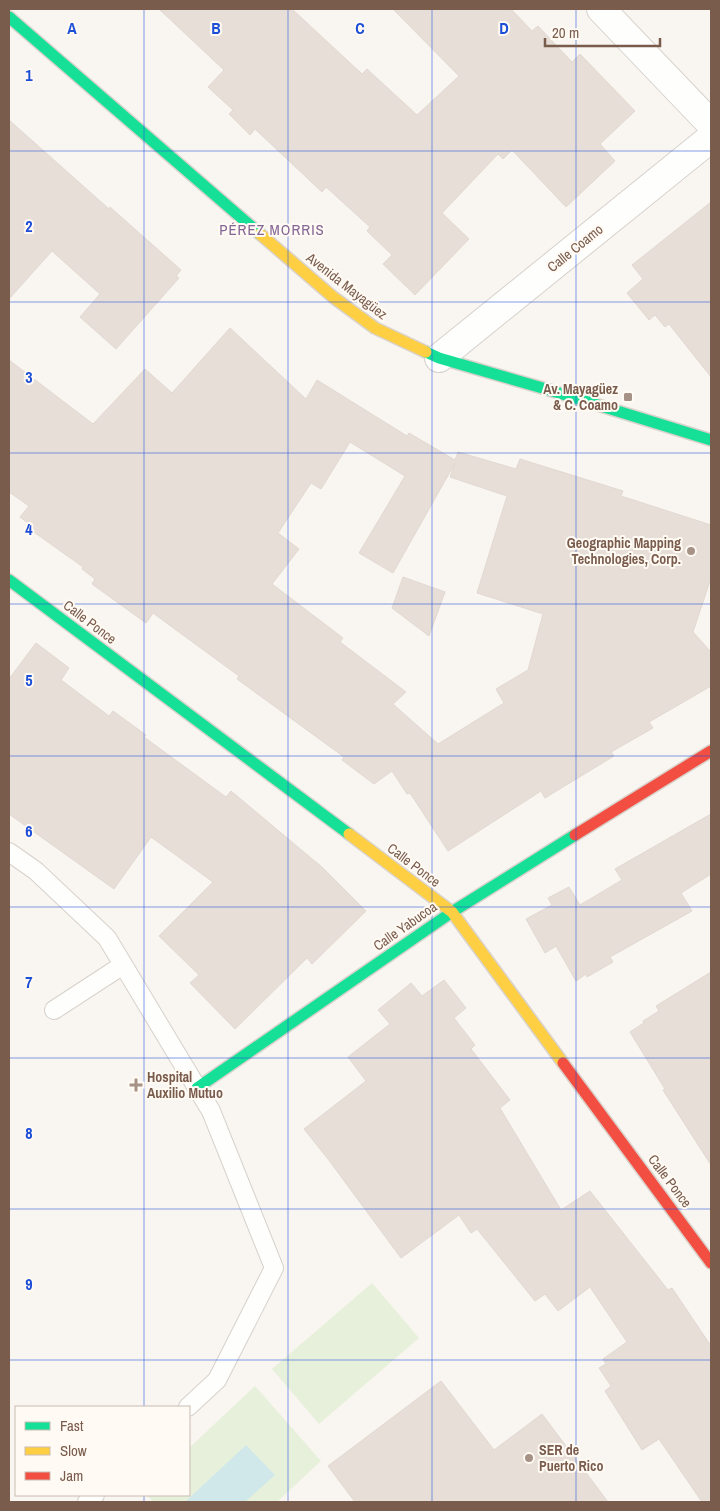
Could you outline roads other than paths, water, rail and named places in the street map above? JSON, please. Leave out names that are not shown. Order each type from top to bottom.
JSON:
[{"type":"street","points":[[601,9],[711,124]]},
{"type":"street","name":"Avenida Mayagüez","points":[[9,17],[333,297],[375,328],[439,358],[711,440]]},
{"type":"street","name":"Calle Coamo","points":[[439,358],[711,138]]},
{"type":"street","name":"Calle Ponce","points":[[9,580],[452,912],[711,1263]]},
{"type":"street","name":"Calle Yabucoa","points":[[197,1088],[452,912],[711,751]]},
{"type":"lane","points":[[9,852],[36,871],[107,938],[211,1111],[274,1268],[217,1380],[189,1406]]},
{"type":"lane","points":[[54,1010],[123,965]]},
{"type":"water","points":[[246,1445],[275,1475],[245,1502],[185,1502]]},
{"type":"place","name":"Av. Mayagüez & C. Coamo","points":[[628,397]]},
{"type":"place","name":"Geographic Mapping Technologies, Corp.","points":[[691,551]]},
{"type":"place","name":"Hospital Auxilio Mutuo","points":[[136,1085]]},
{"type":"place","name":"SER de Puerto Rico","points":[[529,1458]]},
{"type":"district","name":"PÉREZ MORRIS","points":[[272,230]]}]
